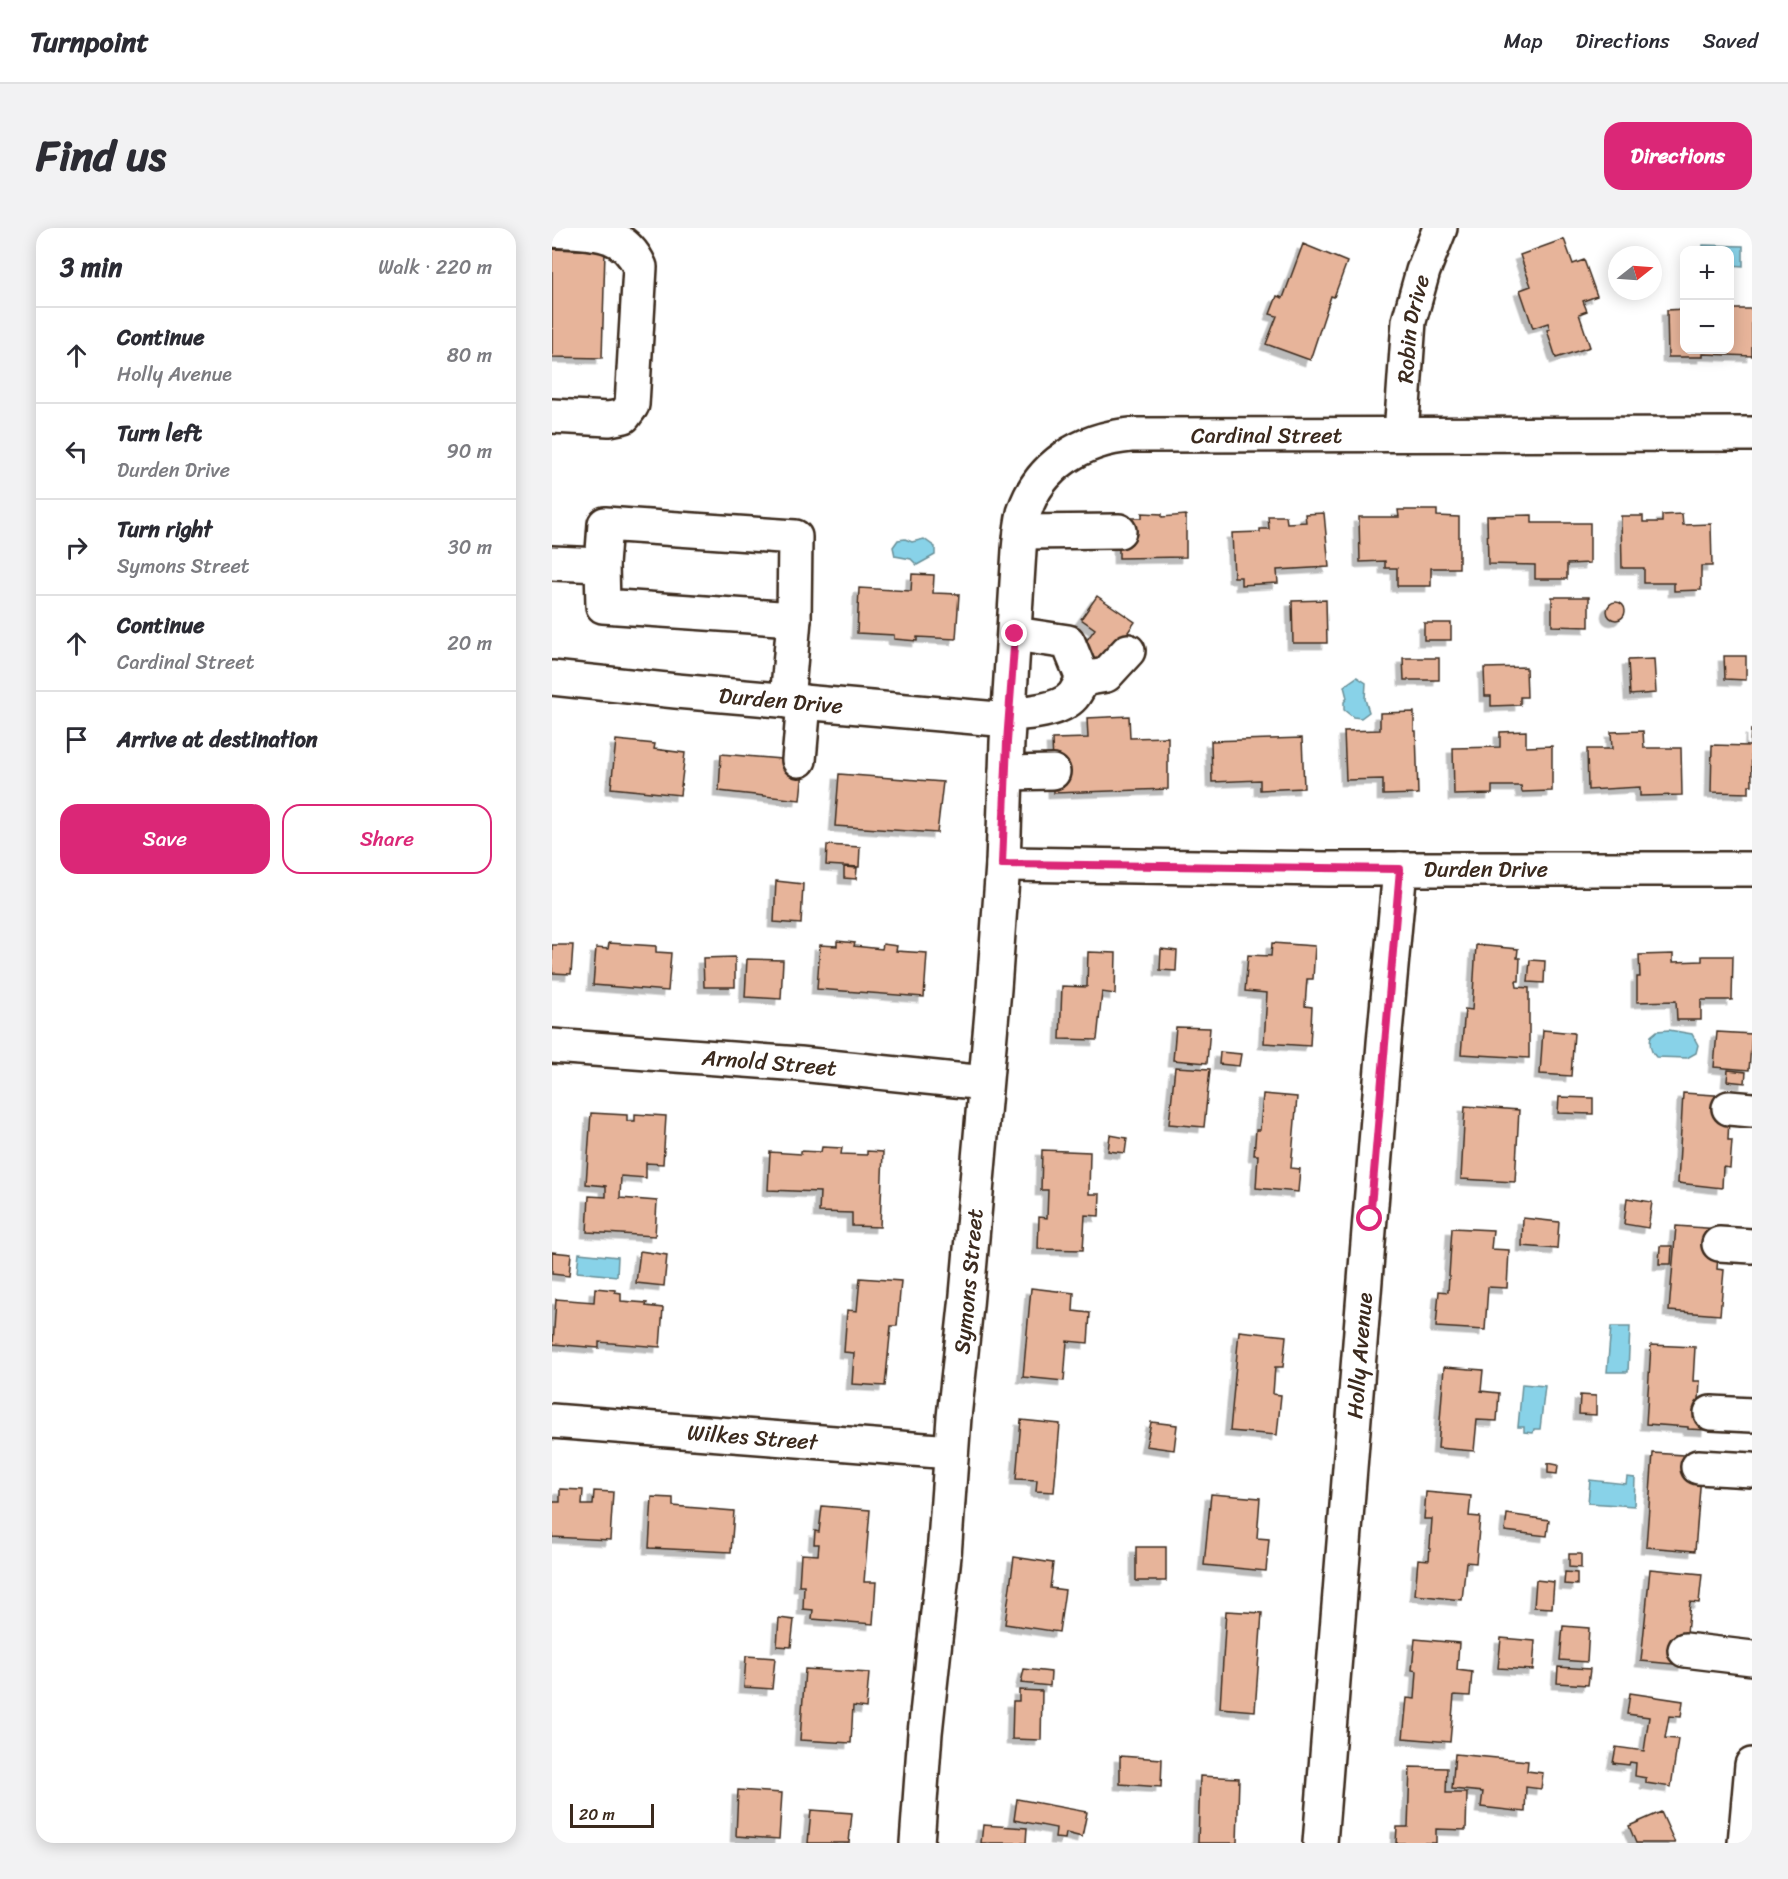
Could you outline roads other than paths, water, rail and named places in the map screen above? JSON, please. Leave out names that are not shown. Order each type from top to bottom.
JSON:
[{"type":"street","name":"Robin Drive","points":[[1401,434],[1409,321],[1423,272],[1440,228]]},
{"type":"street","points":[[552,230],[600,233],[618,238],[634,252],[640,267],[632,405],[624,416],[609,419],[552,416]]},
{"type":"street","name":"Cardinal Street","points":[[1009,716],[1017,571],[1025,512],[1032,494],[1049,472],[1078,448],[1104,438],[1145,434],[1264,436],[1752,434]]},
{"type":"street","points":[[794,619],[603,606],[602,565],[605,524],[795,537],[794,619],[799,760]]},
{"type":"street","points":[[1021,532],[1119,531]]},
{"type":"street","points":[[552,563],[602,565]]},
{"type":"street","points":[[1015,634],[1068,642],[1083,679],[1106,675],[1128,651]]},
{"type":"street","name":"Durden Drive","points":[[552,678],[796,702],[1009,716],[1045,710],[1072,698],[1083,679]]},
{"type":"street","name":"Symons Street","points":[[917,1843],[925,1733],[944,1556],[951,1452],[985,1083],[1002,864],[1009,716]]},
{"type":"street","points":[[1006,773],[1053,772]]},
{"type":"street","name":"Durden Drive","points":[[1002,864],[1400,869],[1752,869]]},
{"type":"street","name":"Holly Avenue","points":[[1320,1843],[1400,869]]},
{"type":"street","name":"Arnold Street","points":[[552,1046],[800,1064],[985,1083]]},
{"type":"street","points":[[1719,1244],[1752,1246]]},
{"type":"street","points":[[1711,1413],[1752,1415]]},
{"type":"street","name":"Wilkes Street","points":[[552,1421],[951,1452]]},
{"type":"street","points":[[1698,1467],[1752,1470]]},
{"type":"street","points":[[1685,1650],[1752,1658]]},
{"type":"street","points":[[1745,1843],[1752,1765]]},
{"type":"water","points":[[1703,245],[1743,246],[1743,266],[1734,265],[1734,246]]},
{"type":"water","points":[[905,539],[912,542],[924,539],[935,547],[935,555],[917,565],[911,559],[895,556],[893,547],[898,540]]},
{"type":"water","points":[[1357,677],[1366,683],[1365,699],[1369,712],[1361,718],[1353,717],[1344,710],[1344,702],[1347,698],[1344,686]]},
{"type":"water","points":[[1669,1030],[1692,1034],[1698,1045],[1696,1053],[1687,1058],[1656,1057],[1650,1048],[1651,1036],[1657,1031]]},
{"type":"water","points":[[579,1253],[618,1257],[617,1276],[577,1272]]},
{"type":"water","points":[[1611,1327],[1630,1327],[1628,1372],[1607,1372]]},
{"type":"water","points":[[1522,1384],[1545,1386],[1540,1429],[1534,1429],[1533,1433],[1524,1432],[1524,1427],[1518,1427]]},
{"type":"water","points":[[1627,1477],[1635,1478],[1634,1506],[1588,1503],[1590,1480],[1626,1484]]}]
